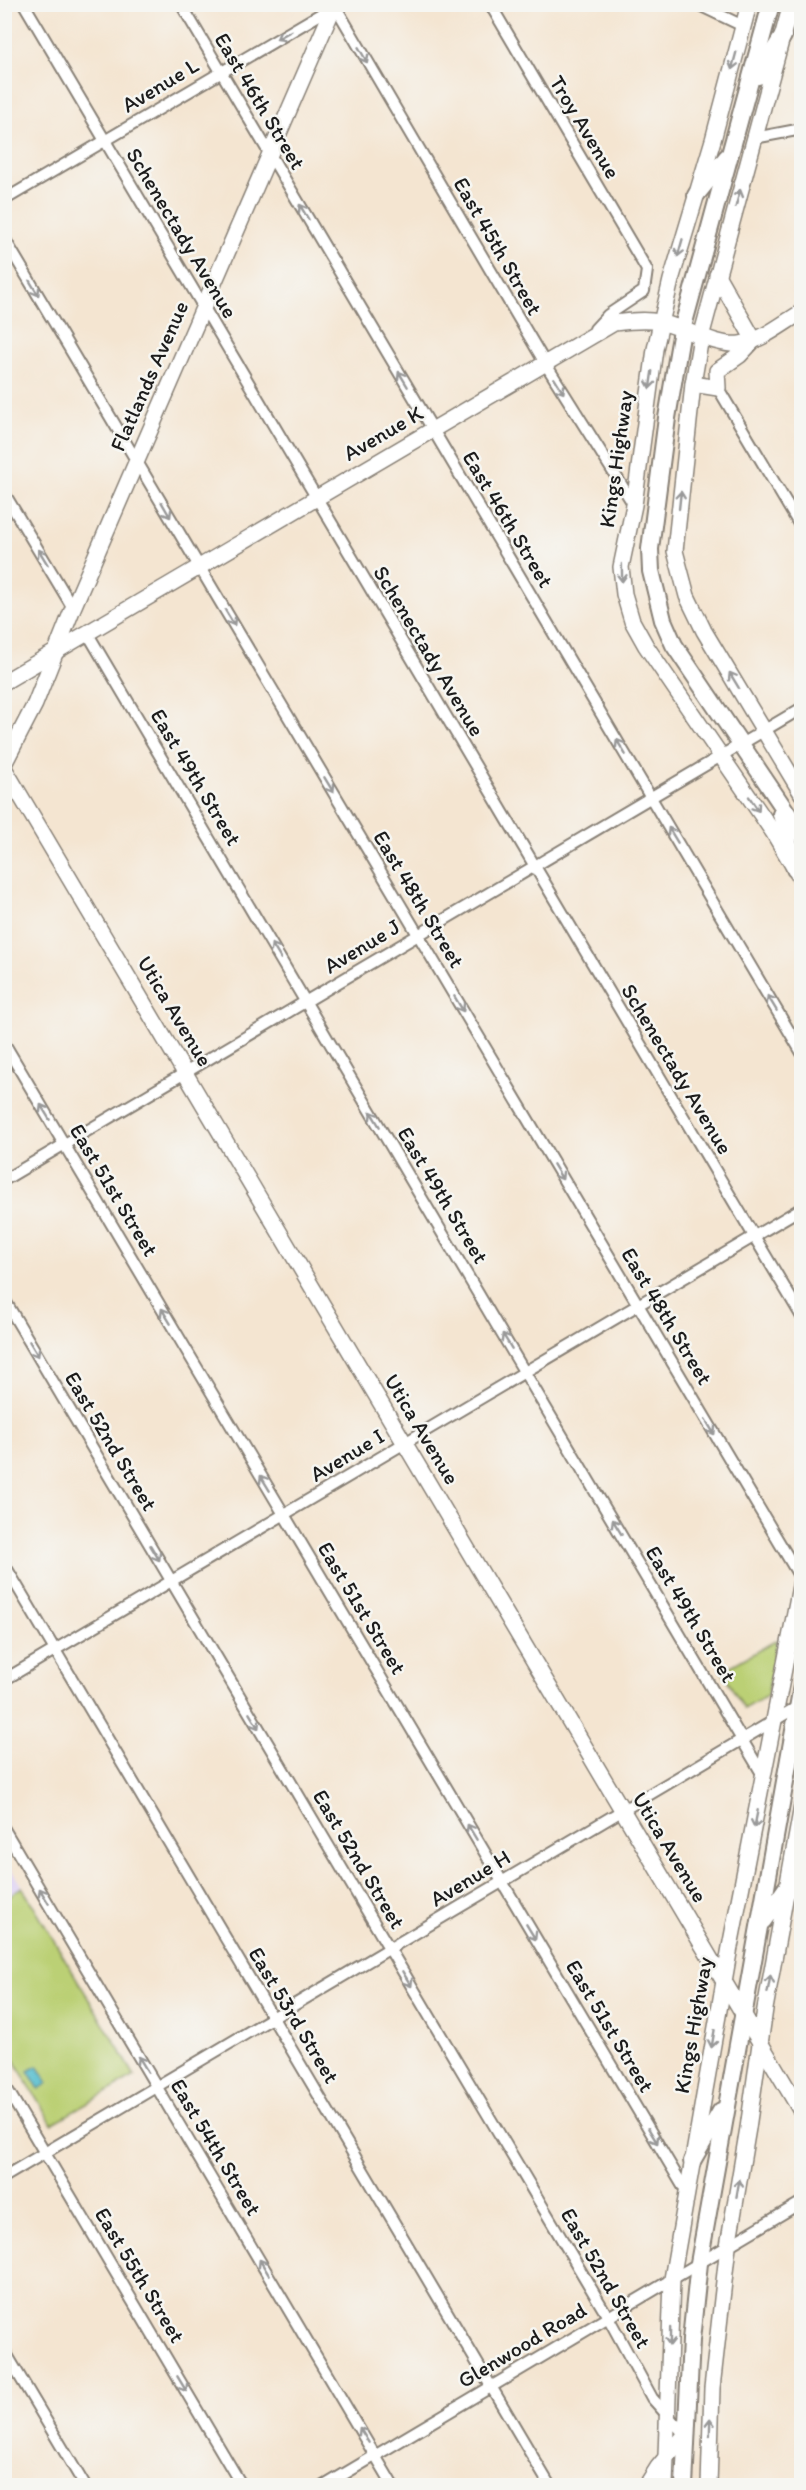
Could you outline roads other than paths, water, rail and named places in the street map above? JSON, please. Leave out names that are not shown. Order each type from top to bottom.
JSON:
[{"type":"main road","name":"Kings Highway","points":[[771,4],[682,330],[652,528],[651,572],[663,620],[674,645],[801,836]]},
{"type":"main road","points":[[748,92],[783,36]]},
{"type":"main road","points":[[696,195],[729,154]]},
{"type":"main road","points":[[778,802],[798,875]]},
{"type":"main road","name":"Kings Highway","points":[[684,2479],[691,2340],[699,2263],[742,2013],[800,1705],[801,1686]]},
{"type":"main road","points":[[759,1926],[787,1887]]},
{"type":"main road","points":[[692,2161],[727,2100]]},
{"type":"street","name":"Schenectady Avenue","points":[[24,4],[801,1317]]},
{"type":"street","name":"East 46th Street","points":[[181,4],[801,1053]]},
{"type":"street","name":"Troy Avenue","points":[[490,4],[647,270],[644,291],[608,315],[585,340]]},
{"type":"street","points":[[697,4],[743,26]]},
{"type":"street","name":"Kings Highway","points":[[749,4],[661,322],[655,349],[634,505],[621,567],[624,594],[632,621],[646,646],[774,832],[798,875]]},
{"type":"street","points":[[791,4],[701,337],[693,384],[675,550],[687,596],[695,614],[801,794]]},
{"type":"street","name":"Avenue L","points":[[4,200],[335,5]]},
{"type":"street","name":"Flatlands Avenue","points":[[4,766],[28,720],[136,460],[335,5]]},
{"type":"street","name":"East 45th Street","points":[[335,5],[544,363],[634,505]]},
{"type":"street","points":[[754,138],[801,129]]},
{"type":"street","name":"East 48th Street","points":[[4,238],[637,1305],[801,1577]]},
{"type":"street","points":[[717,275],[754,340],[740,355],[717,371],[718,388],[801,530]]},
{"type":"street","name":"Avenue K","points":[[4,682],[614,324],[631,321],[661,322],[701,337],[739,344],[754,340],[801,312]]},
{"type":"street","points":[[693,384],[718,388]]},
{"type":"street","points":[[4,493],[73,608]]},
{"type":"street","name":"East 49th Street","points":[[88,634],[764,1777]]},
{"type":"street","name":"Avenue J","points":[[4,1180],[801,708]]},
{"type":"street","name":"Utica Avenue","points":[[4,766],[801,2113]]},
{"type":"street","name":"East 51st Street","points":[[4,1043],[687,2193]]},
{"type":"street","name":"Avenue I","points":[[4,1680],[801,1208]]},
{"type":"street","name":"East 52nd Street","points":[[4,1299],[608,2317],[652,2398],[685,2435]]},
{"type":"street","name":"East 53rd Street","points":[[4,1564],[550,2486]]},
{"type":"street","name":"Kings Highway","points":[[665,2486],[672,2279],[723,1982],[801,1577]]},
{"type":"street","name":"Avenue H","points":[[4,2177],[800,1705]]},
{"type":"street","points":[[708,2486],[712,2388],[728,2246],[787,1887],[799,1837],[801,1806]]},
{"type":"street","name":"East 54th Street","points":[[4,1829],[393,2486]]},
{"type":"street","name":"East 55th Street","points":[[4,2084],[242,2486]]},
{"type":"street","name":"Glenwood Road","points":[[324,2486],[801,2202]]},
{"type":"street","points":[[4,2350],[85,2486]]},
{"type":"street","points":[[646,2486],[685,2435]]},
{"type":"street","points":[[671,2486],[684,2479]]},
{"type":"water","points":[[37,2066],[48,2083],[39,2089],[28,2071]]}]
